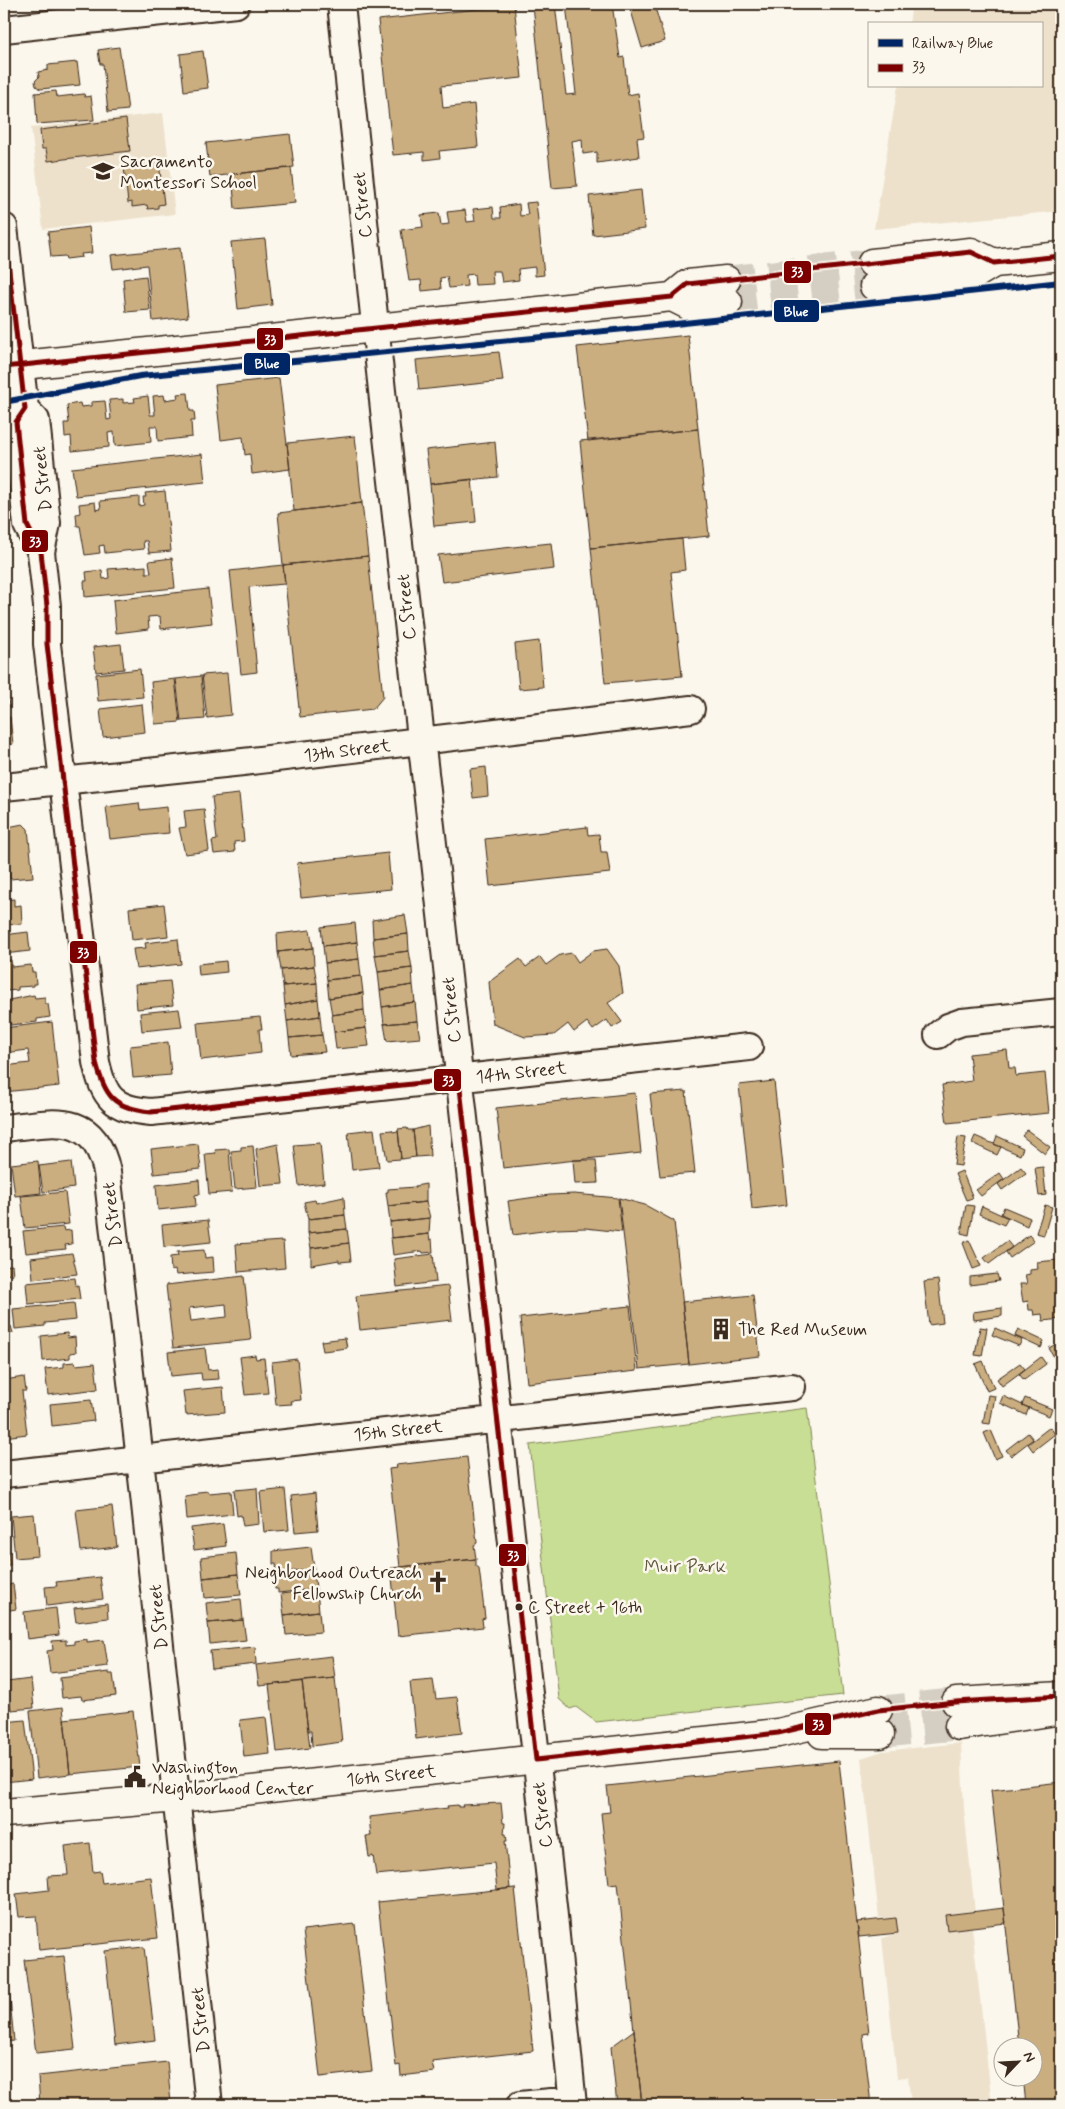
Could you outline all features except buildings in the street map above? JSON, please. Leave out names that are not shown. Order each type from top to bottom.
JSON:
[{"type":"main road","points":[[873,275],[974,275],[994,263],[1061,256]]},
{"type":"main road","points":[[12,366],[672,297],[690,306],[727,291]]},
{"type":"main road","points":[[1061,1696],[958,1714],[1061,1710]]},
{"type":"main road","name":"16th Street","points":[[4,1814],[177,1798],[879,1722]]},
{"type":"street","points":[[4,29],[164,7],[236,4]]},
{"type":"street","name":"C Street","points":[[341,4],[375,327],[536,1760],[572,2102]]},
{"type":"street","name":"D Street","points":[[4,226],[12,366],[26,409],[36,420],[47,524],[40,552],[47,606],[47,644],[96,1062],[100,1081],[115,1104]]},
{"type":"street","name":"13th Street","points":[[4,787],[243,762],[691,708]]},
{"type":"street","points":[[938,1035],[948,1027],[962,1022],[1061,1012]]},
{"type":"street","name":"14th Street","points":[[115,1104],[136,1111],[151,1112],[749,1047]]},
{"type":"street","name":"D Street","points":[[4,1128],[62,1124],[73,1126],[90,1134],[101,1149],[107,1172],[177,1798],[209,2105]]},
{"type":"street","name":"15th Street","points":[[4,1474],[792,1387]]},
{"type":"street","points":[[520,2105],[572,2102]]},
{"type":"shaded area","points":[[912,4],[1061,4],[1061,211],[874,229],[898,88],[1042,88],[1042,22],[909,22]]},
{"type":"shaded area","name":"Sacramento Montessori School","points":[[163,113],[175,214],[43,229],[31,128]]},
{"type":"shaded area","points":[[961,1743],[964,1809],[975,1912],[945,1916],[947,1930],[972,1927],[992,2105],[911,2105],[908,2077],[897,2078],[882,1938],[898,1933],[896,1919],[879,1918],[861,1758],[883,1751]]},
{"type":"green space","name":"Muir Park","points":[[807,1408],[843,1695],[596,1722],[576,1707],[570,1709],[559,1699],[530,1445]]},
{"type":"tunnel","points":[[726,280],[872,263]]},
{"type":"tunnel","points":[[728,302],[874,286]]},
{"type":"tunnel","points":[[878,1710],[956,1702]]},
{"type":"tunnel","points":[[880,1734],[959,1726]]},
{"type":"rail line","name":"Blue","points":[[4,402],[140,376],[666,325],[1061,282]]},
{"type":"transit line","name":"33","points":[[4,227],[25,409],[16,422],[27,525],[41,552],[47,606],[47,644],[96,1062],[99,1074],[113,1099],[128,1107],[151,1112],[459,1079],[536,1760],[778,1733],[878,1710],[956,1702],[1061,1696]]},
{"type":"transit line","name":"33","points":[[4,367],[672,297],[688,284],[971,252],[994,263],[1061,256]]},
{"type":"place","name":"Sacramento Montessori School","points":[[103,171]]},
{"type":"place","name":"The Red Museum","points":[[721,1329]]},
{"type":"place","name":"Neighborhood Outreach Fellowship Church","points":[[438,1582]]},
{"type":"place","name":"C Street + 16th","points":[[519,1607]]},
{"type":"place","name":"Washington Neighborhood Center","points":[[135,1777]]}]
